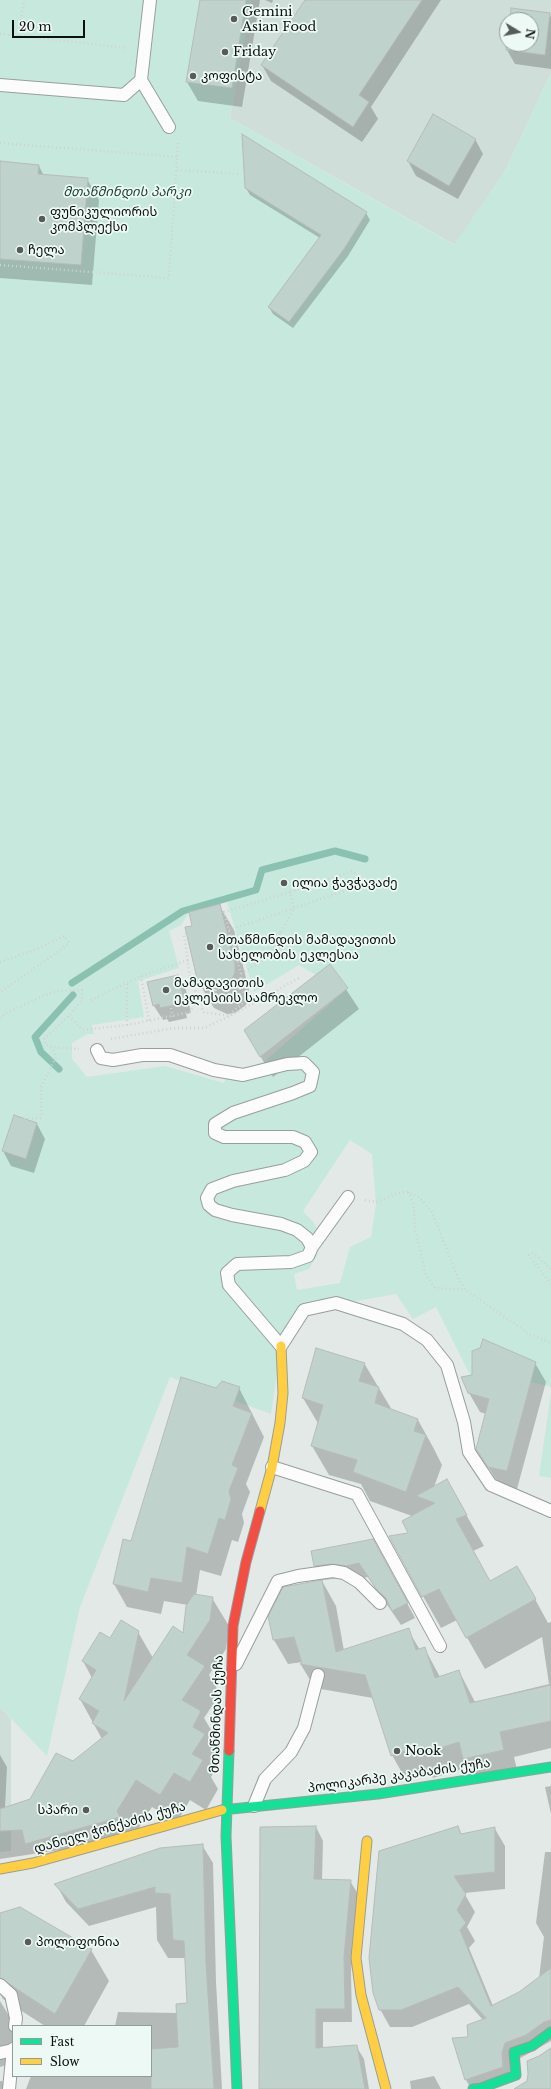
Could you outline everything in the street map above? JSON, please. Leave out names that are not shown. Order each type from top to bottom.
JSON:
[{"type":"street","name":"მთაწმინდას ქუჩა","points":[[237,2089],[226,1809],[233,1626],[246,1562],[272,1467],[280,1423],[282,1393],[281,1346]]},
{"type":"street","name":"პოლიკარპე კაკაბაძის ქუჩა","points":[[226,1809],[378,1794],[551,1767]]},
{"type":"street","name":"დანიელ ჭონქაძის ქუჩა","points":[[0,1869],[33,1863],[226,1809]]},
{"type":"street","points":[[367,1841],[356,1958],[362,1996],[386,2089]]},
{"type":"street","points":[[473,2089],[482,2088],[516,2075],[514,2052],[532,2046],[551,2032]]},
{"type":"lane","points":[[150,0],[141,80],[169,127]]},
{"type":"lane","points":[[0,85],[124,95],[141,80]]},
{"type":"lane","points":[[97,1050],[101,1058],[113,1060],[142,1054],[170,1055],[214,1070],[243,1075],[287,1064],[304,1063],[313,1072],[310,1086],[294,1093],[233,1113],[215,1124],[215,1133],[224,1137],[293,1137],[305,1142],[310,1152],[304,1161],[285,1170],[233,1181],[212,1189],[207,1198],[209,1205],[214,1210],[232,1215],[281,1224],[297,1230],[306,1238],[312,1247]]},
{"type":"lane","points":[[348,1198],[312,1247],[308,1256],[291,1262],[237,1264],[227,1273],[229,1285],[239,1299],[281,1346],[304,1310],[336,1303],[403,1324],[427,1340],[447,1366],[464,1422],[469,1452],[490,1485],[551,1511]]},
{"type":"lane","points":[[272,1467],[357,1494],[440,1646]]},
{"type":"lane","points":[[231,1672],[278,1581],[298,1576],[333,1571],[344,1573],[359,1582],[380,1603]]},
{"type":"lane","points":[[254,1806],[266,1779],[290,1752],[304,1728],[318,1675]]},
{"type":"lane","points":[[0,1985],[11,1996],[16,2018],[15,2025]]},
{"type":"lane","points":[[0,2053],[12,2050]]},
{"type":"lane","points":[[9,2089],[12,2060]]},
{"type":"path","points":[[19,36],[24,0]]},
{"type":"path","points":[[0,34],[144,51]]},
{"type":"path","points":[[0,265],[169,278],[179,144],[169,127]]},
{"type":"path","points":[[0,143],[178,157]]},
{"type":"path","points":[[177,170],[241,174]]},
{"type":"path","points":[[229,930],[366,884],[353,871],[224,912],[241,974],[240,988],[248,999],[232,1012],[230,1016]]},
{"type":"path","points":[[241,974],[268,957],[294,908],[290,892]]},
{"type":"path","points":[[234,948],[282,932]]},
{"type":"path","points":[[186,933],[184,934],[190,977],[202,1012],[230,1016]]},
{"type":"path","points":[[0,962],[64,936],[68,942],[65,947],[0,992]]},
{"type":"path","points":[[91,1000],[141,976],[188,960]]},
{"type":"path","points":[[141,976],[149,1021]]},
{"type":"path","points":[[97,1050],[103,1041],[174,1028],[204,1028],[230,1016],[301,977]]},
{"type":"path","points":[[126,1025],[127,983]]},
{"type":"path","points":[[198,998],[218,1000],[231,996],[240,988]]},
{"type":"path","points":[[0,1018],[43,996],[58,991],[82,990],[82,1000],[69,1016],[44,1039],[46,1045],[52,1047],[71,1048]]},
{"type":"path","points":[[69,1016],[82,1030],[126,1025],[173,1017],[190,1012],[198,998]]},
{"type":"path","points":[[171,1008],[173,1017]]},
{"type":"path","points":[[24,1119],[41,1118],[41,1087],[56,1057],[52,1047]]},
{"type":"path","points":[[348,1198],[377,1202],[398,1193],[408,1192],[419,1197],[432,1212],[460,1280],[466,1290],[530,1334],[551,1343]]},
{"type":"path","points":[[408,1192],[414,1205],[415,1230],[426,1275],[435,1288],[466,1290]]},
{"type":"path","points":[[551,1269],[533,1253],[529,1255],[551,1284]]},
{"type":"shaded area","points":[[251,0],[551,0],[551,73],[505,171],[455,245],[230,118]]},
{"type":"shaded area","points":[[0,1707],[11,1719],[11,1851],[0,1852]]},
{"type":"green space","name":"მთაწმინდის პარკი","points":[[0,0],[251,0],[230,118],[454,245],[505,171],[551,73],[551,1387],[492,1373],[471,1377],[436,1307],[413,1319],[396,1294],[304,1310],[281,1346],[271,1414],[170,1377],[80,1607],[47,1756],[0,1707]],"holes":[[[227,902],[254,992],[299,965],[316,975],[331,965],[348,988],[265,1061],[245,1069],[228,1067],[224,1083],[165,1066],[87,1077],[72,1059],[72,1043],[88,1034],[94,1034],[92,1025],[144,1017],[138,981],[179,968],[169,931],[181,925],[189,912]],[[350,1140],[372,1154],[376,1204],[371,1237],[350,1247],[340,1283],[297,1290],[294,1274],[309,1269],[317,1256],[321,1241],[321,1235],[314,1223],[303,1211]]]},
{"type":"green space","points":[[551,1392],[551,1478],[539,1476]]},
{"type":"building","points":[[200,0],[246,0],[232,88],[186,82]]},
{"type":"building","points":[[305,0],[422,0],[359,95],[369,102],[353,127],[261,65]]},
{"type":"building","points":[[511,8],[550,13],[545,55],[522,52],[539,52],[539,12],[511,12]]},
{"type":"building","points":[[433,114],[476,139],[449,186],[407,161]]},
{"type":"building","points":[[242,134],[367,212],[344,249],[289,322],[268,307],[321,235],[245,188]]},
{"type":"building","name":"ფუნიკულიორის კომპლექსი","points":[[0,161],[39,165],[38,174],[88,178],[81,265],[0,259]]},
{"type":"building","name":"მთაწმინდის მამადავითის სახელობის ეკლესია","points":[[220,904],[235,964],[235,972],[227,985],[212,989],[198,983],[185,927],[192,926],[189,912]]},
{"type":"building","points":[[330,964],[348,988],[260,1057],[244,1030]]},
{"type":"building","name":"მამადავითის ეკლესიის სამრეკლო","points":[[178,975],[184,999],[179,1000],[180,1004],[160,1008],[159,1004],[153,1006],[147,982]]},
{"type":"building","points":[[14,1115],[37,1123],[26,1159],[2,1151]]},
{"type":"building","points":[[483,1339],[536,1362],[507,1471],[488,1467],[476,1449],[489,1399],[468,1393],[461,1377],[472,1375],[472,1351],[480,1348]]},
{"type":"building","points":[[316,1348],[365,1363],[359,1381],[379,1387],[375,1403],[418,1419],[414,1431],[426,1435],[406,1492],[353,1472],[357,1460],[311,1446],[323,1405],[302,1398]]},
{"type":"building","points":[[181,1377],[216,1388],[222,1381],[240,1387],[233,1406],[252,1413],[232,1465],[238,1468],[229,1491],[231,1499],[225,1520],[219,1518],[208,1554],[187,1547],[182,1583],[151,1578],[148,1592],[113,1584],[123,1539],[131,1541]]},
{"type":"building","points":[[447,1479],[467,1515],[456,1519],[490,1581],[517,1566],[536,1599],[466,1638],[439,1589],[422,1597],[389,1536],[408,1533],[402,1521],[435,1503],[416,1496]]},
{"type":"building","points":[[373,1539],[408,1603],[392,1611],[386,1598],[377,1590],[359,1563],[346,1566],[332,1564],[314,1566],[311,1551]]},
{"type":"building","points":[[322,1580],[336,1652],[409,1628],[416,1650],[425,1647],[435,1678],[459,1670],[470,1703],[551,1685],[551,1721],[500,1732],[504,1750],[463,1759],[459,1742],[418,1755],[416,1747],[391,1756],[365,1675],[300,1664],[302,1663],[294,1637],[273,1640],[268,1616],[283,1587]]},
{"type":"building","points":[[194,1594],[213,1597],[210,1620],[187,1655],[205,1666],[182,1700],[201,1711],[193,1727],[205,1734],[192,1754],[203,1760],[190,1782],[174,1773],[160,1795],[136,1780],[117,1811],[120,1817],[25,1844],[22,1830],[0,1831],[0,1809],[30,1799],[56,1753],[73,1761],[108,1733],[92,1723],[99,1711],[79,1699],[96,1670],[82,1661],[100,1632],[110,1638],[121,1620],[139,1631],[124,1701],[173,1626],[183,1633],[186,1606]]},
{"type":"building","points":[[316,1826],[314,1879],[351,1880],[344,1957],[345,2009],[316,2009],[316,2048],[357,2045],[365,2089],[259,2089],[260,1827]]},
{"type":"building","points":[[458,1826],[461,1834],[495,1827],[495,1872],[454,1876],[466,1894],[457,1910],[466,1923],[460,1930],[491,2006],[519,1992],[551,1968],[551,2020],[544,2022],[526,2035],[505,2043],[502,2053],[503,2067],[465,2080],[452,2038],[468,2037],[467,2025],[486,2018],[458,1987],[401,2010],[379,2010],[373,1993],[369,1958],[379,1851]]},
{"type":"building","points":[[203,1844],[206,1963],[214,2089],[151,2089],[152,2049],[178,2047],[176,2004],[187,2003],[184,1941],[173,1940],[170,1894],[155,1893],[155,1887],[78,1909],[54,1884],[160,1848]]},
{"type":"building","points":[[20,1907],[92,1949],[55,2014],[0,1978],[0,1913]]},
{"type":"building","points":[[551,2048],[551,2089],[514,2089],[527,2081],[527,2061],[539,2056]]},
{"type":"waterway","points":[[72,983],[183,911],[256,890],[262,870],[335,851],[365,859]]},
{"type":"waterway","points":[[59,1069],[41,1052],[35,1037],[73,995]]},
{"type":"traffic: fast","points":[[229,1751],[226,1836],[237,2089]]},
{"type":"traffic: fast","points":[[222,1810],[378,1794],[551,1767]]},
{"type":"traffic: fast","points":[[473,2089],[481,2088],[516,2075],[514,2052],[532,2046],[551,2032]]},
{"type":"traffic: slow","points":[[260,1511],[272,1467],[280,1423],[283,1393],[281,1346]]},
{"type":"traffic: slow","points":[[0,1869],[33,1863],[222,1810]]},
{"type":"traffic: slow","points":[[367,1841],[356,1958],[361,1995],[386,2089]]},
{"type":"traffic: jam","points":[[229,1751],[233,1626],[246,1562],[260,1511]]},
{"type":"place","name":"Gemini Asian Food","points":[[234,19]]},
{"type":"place","name":"Friday","points":[[225,52]]},
{"type":"place","name":"კოფისტა","points":[[193,76]]},
{"type":"place","name":"ფუნიკულიორის კომპლექსი","points":[[42,219]]},
{"type":"place","name":"ჩელა","points":[[20,250]]},
{"type":"place","name":"ილია ჭავჭავაძე","points":[[284,883]]},
{"type":"place","name":"მთაწმინდის მამადავითის სახელობის ეკლესია","points":[[210,947]]},
{"type":"place","name":"მამადავითის ეკლესიის სამრეკლო","points":[[166,990]]},
{"type":"place","name":"Nook","points":[[397,1751]]},
{"type":"place","name":"სპარი","points":[[86,1810]]},
{"type":"place","name":"პოლიფონია","points":[[28,1942]]}]
